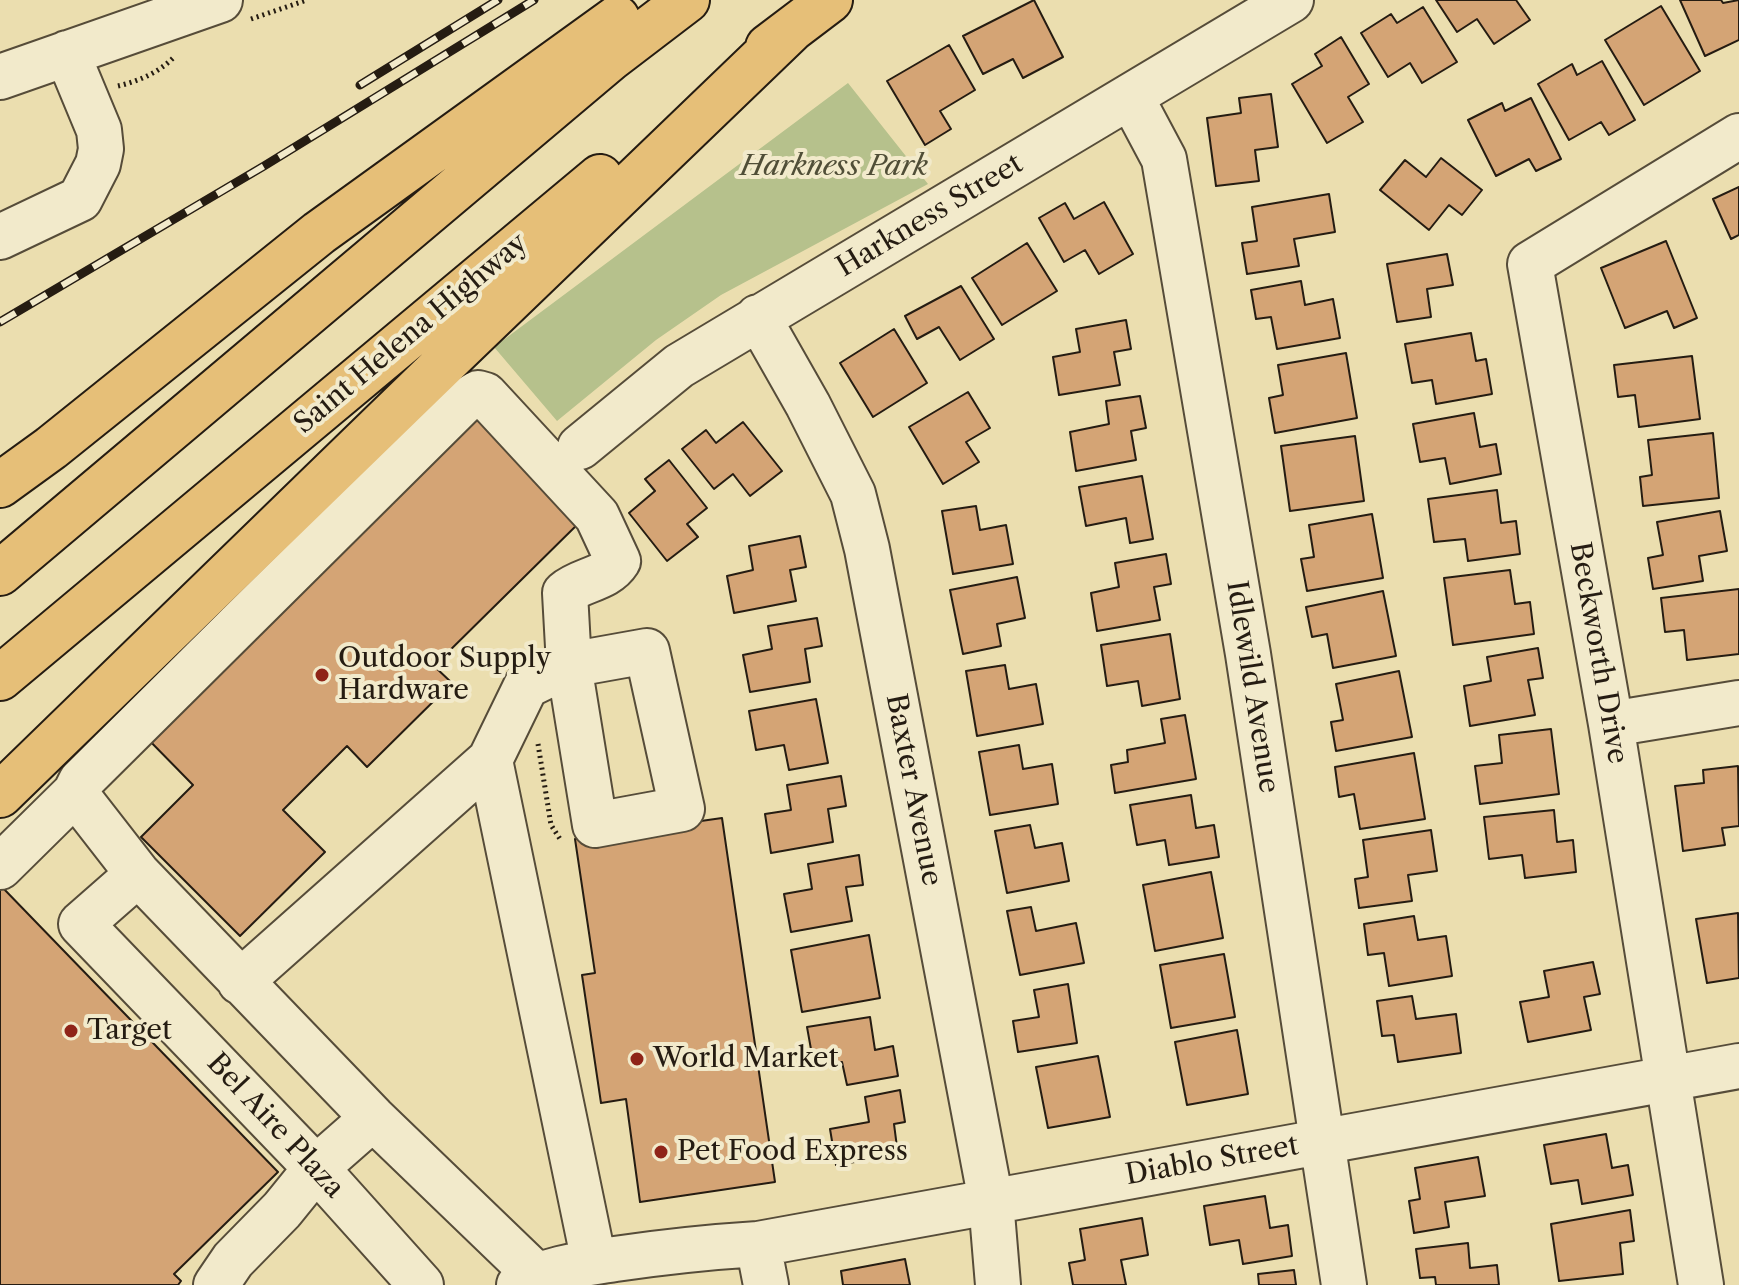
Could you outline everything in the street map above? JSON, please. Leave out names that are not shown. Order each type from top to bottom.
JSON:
[{"type":"highway","points":[[0,485],[64,438],[319,233],[642,0]]},
{"type":"highway","points":[[0,573],[611,58],[687,0]]},
{"type":"highway","name":"Saint Helena Highway","points":[[0,678],[659,127],[830,0]]},
{"type":"highway","points":[[0,795],[791,30]]},
{"type":"street","name":"Harkness Street","points":[[580,447],[679,366],[1291,0]]},
{"type":"street","points":[[0,77],[207,9]]},
{"type":"street","points":[[0,237],[80,199],[98,164],[101,149],[99,130],[67,53]]},
{"type":"street","name":"Idlewild Avenue","points":[[1131,97],[1164,159],[1248,654],[1344,1285]]},
{"type":"street","name":"Beckworth Drive","points":[[1701,1285],[1611,724],[1530,264],[1739,136]]},
{"type":"street","name":"Baxter Avenue","points":[[758,317],[808,405],[853,494],[870,565],[991,1201],[998,1285]]},
{"type":"street","points":[[0,867],[75,793],[81,781],[463,402],[478,393],[485,395],[597,516],[618,561],[612,570],[575,584],[565,593],[569,665],[526,686],[490,760],[240,982]]},
{"type":"street","points":[[1611,724],[1739,703]]},
{"type":"street","points":[[75,793],[138,874],[528,1280],[594,1262],[490,760]]},
{"type":"street","name":"Bel Aire Plaza","points":[[138,874],[81,924],[316,1168],[421,1285]]},
{"type":"street","name":"Diablo Street","points":[[594,1262],[684,1248],[762,1264],[991,1201],[1739,1066]]},
{"type":"street","points":[[216,1285],[233,1260],[282,1210],[316,1168],[373,1118]]},
{"type":"path","points":[[207,9],[307,0]]},
{"type":"green space","name":"Harkness Park","points":[[848,83],[928,184],[721,295],[656,340],[557,421],[494,347]]},
{"type":"building","points":[[1034,0],[1063,57],[1023,78],[1013,59],[983,74],[963,36]]},
{"type":"building","points":[[1436,0],[1516,0],[1530,20],[1494,44],[1477,19],[1457,32]]},
{"type":"building","points":[[1680,0],[1721,0],[1723,3],[1739,0],[1739,40],[1705,56]]},
{"type":"building","points":[[1661,6],[1700,71],[1644,105],[1605,40]]},
{"type":"building","points":[[1423,7],[1457,62],[1422,83],[1410,63],[1388,77],[1361,33],[1391,14],[1397,23]]},
{"type":"building","points":[[1341,37],[1369,84],[1348,97],[1363,122],[1327,143],[1292,84],[1322,66],[1315,54]]},
{"type":"building","points":[[949,45],[975,90],[940,111],[951,129],[925,145],[887,81]]},
{"type":"building","points":[[1602,61],[1635,120],[1609,135],[1601,122],[1569,140],[1538,84],[1572,64],[1577,75]]},
{"type":"building","points":[[1271,94],[1278,147],[1255,150],[1259,181],[1216,186],[1207,118],[1241,113],[1239,98]]},
{"type":"building","points":[[1531,98],[1561,159],[1536,171],[1529,159],[1496,176],[1468,120],[1502,103],[1505,111]]},
{"type":"building","points":[[1441,158],[1482,190],[1462,215],[1449,205],[1429,230],[1380,190],[1405,160],[1426,177]]},
{"type":"building","points":[[1739,187],[1739,235],[1731,239],[1713,199]]},
{"type":"building","points":[[1329,194],[1335,232],[1294,239],[1299,266],[1247,274],[1242,243],[1257,241],[1252,207]]},
{"type":"building","points":[[1104,202],[1133,254],[1099,274],[1085,250],[1064,262],[1039,218],[1065,203],[1074,219]]},
{"type":"building","points":[[1666,241],[1697,318],[1674,328],[1667,311],[1625,328],[1601,268]]},
{"type":"building","points":[[1027,243],[1057,291],[1002,325],[972,278]]},
{"type":"building","points":[[1447,254],[1453,285],[1427,289],[1431,317],[1397,322],[1387,264]]},
{"type":"building","points":[[1301,281],[1305,305],[1333,299],[1340,338],[1277,349],[1271,317],[1256,319],[1251,290]]},
{"type":"building","points":[[961,286],[994,339],[960,360],[939,327],[917,339],[905,316]]},
{"type":"building","points":[[1126,320],[1131,349],[1114,352],[1120,385],[1059,395],[1053,357],[1080,352],[1076,329]]},
{"type":"building","points":[[894,329],[927,383],[873,417],[840,363]]},
{"type":"building","points":[[1471,333],[1476,361],[1486,359],[1492,394],[1436,404],[1432,380],[1412,383],[1405,344]]},
{"type":"building","points":[[1346,353],[1357,418],[1275,433],[1269,398],[1283,395],[1278,365]]},
{"type":"building","points":[[1692,356],[1700,419],[1639,427],[1635,395],[1618,397],[1614,365]]},
{"type":"building","points":[[968,392],[990,428],[966,442],[979,462],[943,484],[909,427]]},
{"type":"building","points":[[1140,396],[1146,428],[1131,431],[1136,460],[1076,471],[1070,432],[1109,424],[1106,401]]},
{"type":"building","name":"Outdoor Supply Hardware","points":[[476,401],[587,515],[434,666],[452,683],[367,767],[347,746],[283,810],[325,852],[240,936],[141,837],[193,785],[142,733]]},
{"type":"building","points":[[1474,413],[1480,447],[1496,444],[1501,474],[1450,484],[1445,458],[1420,462],[1413,424]]},
{"type":"building","points":[[743,422],[782,471],[750,496],[733,474],[714,489],[682,449],[706,430],[716,443]]},
{"type":"building","points":[[1713,433],[1719,498],[1643,506],[1640,477],[1652,475],[1648,440]]},
{"type":"building","points":[[1355,436],[1364,501],[1290,511],[1281,446]]},
{"type":"building","points":[[669,460],[707,508],[687,524],[698,537],[667,561],[629,513],[655,491],[645,479]]},
{"type":"building","points":[[1142,476],[1153,539],[1130,543],[1126,518],[1086,526],[1079,487]]},
{"type":"building","points":[[1497,490],[1501,523],[1516,521],[1520,554],[1468,561],[1465,539],[1434,542],[1428,499]]},
{"type":"building","points":[[976,506],[980,530],[1006,525],[1013,564],[953,574],[942,511]]},
{"type":"building","points":[[1720,511],[1727,551],[1699,556],[1703,581],[1653,589],[1648,558],[1663,555],[1657,522]]},
{"type":"building","points":[[1372,514],[1383,578],[1307,591],[1301,559],[1314,557],[1309,525]]},
{"type":"building","points":[[800,536],[806,567],[790,570],[796,601],[734,613],[727,576],[753,570],[749,546]]},
{"type":"building","points":[[1166,554],[1171,584],[1154,587],[1160,620],[1097,631],[1091,593],[1119,587],[1115,563]]},
{"type":"building","points":[[1510,570],[1515,604],[1530,602],[1534,634],[1453,645],[1444,578]]},
{"type":"building","points":[[1017,577],[1025,618],[997,624],[1001,646],[963,654],[950,590]]},
{"type":"building","points":[[1739,589],[1739,654],[1687,660],[1684,630],[1665,632],[1661,598]]},
{"type":"building","points":[[1383,591],[1396,656],[1333,668],[1327,634],[1312,637],[1306,607]]},
{"type":"building","points":[[817,618],[822,646],[805,649],[810,682],[750,692],[743,655],[772,649],[768,626]]},
{"type":"building","points":[[1170,634],[1180,699],[1142,706],[1138,681],[1107,686],[1101,645]]},
{"type":"building","points":[[1538,648],[1543,678],[1528,680],[1535,715],[1470,726],[1464,686],[1491,681],[1487,657]]},
{"type":"building","points":[[1005,665],[1009,689],[1036,684],[1043,724],[977,736],[966,671]]},
{"type":"building","points":[[1399,671],[1412,737],[1336,751],[1331,722],[1343,720],[1336,684]]},
{"type":"building","points":[[816,699],[828,763],[789,770],[784,745],[756,750],[749,711]]},
{"type":"building","points":[[1185,715],[1196,779],[1115,793],[1111,765],[1128,762],[1127,750],[1165,743],[1161,719]]},
{"type":"building","points":[[1551,729],[1559,794],[1480,804],[1475,766],[1502,763],[1499,735]]},
{"type":"building","points":[[1019,745],[1023,769],[1052,764],[1058,804],[990,815],[979,752]]},
{"type":"building","points":[[1414,753],[1425,819],[1360,829],[1354,794],[1339,797],[1335,767]]},
{"type":"building","points":[[1738,766],[1739,826],[1722,828],[1725,845],[1683,851],[1675,786],[1704,783],[1703,770]]},
{"type":"building","points":[[841,776],[846,806],[828,809],[833,842],[771,853],[765,814],[791,810],[787,785]]},
{"type":"building","points":[[1191,795],[1196,828],[1214,825],[1219,857],[1169,865],[1165,840],[1137,845],[1130,805]]},
{"type":"building","points":[[1554,810],[1557,842],[1573,840],[1576,872],[1525,878],[1522,855],[1489,859],[1484,817]]},
{"type":"building","points":[[722,818],[775,1182],[640,1202],[626,1099],[601,1103],[582,975],[595,973],[575,839]]},
{"type":"building","points":[[1030,825],[1035,848],[1062,843],[1069,881],[1007,893],[995,831]]},
{"type":"building","points":[[1431,830],[1437,871],[1408,875],[1412,901],[1359,908],[1355,879],[1368,877],[1363,840]]},
{"type":"building","points":[[859,855],[863,885],[846,887],[852,921],[791,932],[784,894],[812,889],[808,864]]},
{"type":"building","points":[[1211,872],[1223,938],[1155,951],[1143,885]]},
{"type":"building","name":"Target","points":[[2,887],[278,1172],[174,1274],[181,1281],[178,1285],[0,1285]]},
{"type":"building","points":[[1031,907],[1036,931],[1076,923],[1084,963],[1020,975],[1007,911]]},
{"type":"building","points":[[1738,913],[1739,978],[1707,983],[1696,919]]},
{"type":"building","points":[[1414,916],[1418,940],[1446,936],[1452,976],[1389,986],[1384,953],[1368,955],[1364,924]]},
{"type":"building","points":[[869,935],[880,998],[802,1012],[791,950]]},
{"type":"building","points":[[1224,954],[1235,1017],[1171,1028],[1160,965]]},
{"type":"building","points":[[1593,962],[1600,994],[1584,997],[1591,1030],[1528,1042],[1520,1002],[1549,997],[1544,971]]},
{"type":"building","points":[[1068,984],[1077,1043],[1018,1052],[1013,1021],[1039,1017],[1034,990]]},
{"type":"building","points":[[1412,996],[1416,1019],[1456,1014],[1461,1053],[1398,1062],[1394,1035],[1382,1036],[1377,1001]]},
{"type":"building","points":[[870,1017],[875,1050],[893,1046],[898,1076],[847,1085],[842,1062],[814,1066],[807,1027]]},
{"type":"building","points":[[1237,1030],[1248,1094],[1187,1105],[1175,1042]]},
{"type":"building","points":[[1098,1056],[1110,1117],[1048,1128],[1036,1067]]},
{"type":"building","points":[[900,1090],[905,1122],[894,1124],[898,1155],[836,1165],[830,1129],[869,1122],[865,1097]]},
{"type":"building","points":[[1606,1134],[1612,1168],[1628,1165],[1633,1195],[1582,1204],[1578,1180],[1551,1184],[1544,1145]]},
{"type":"building","points":[[1478,1157],[1485,1196],[1445,1202],[1449,1227],[1414,1233],[1409,1201],[1420,1199],[1415,1168]]},
{"type":"building","points":[[1265,1196],[1270,1228],[1288,1225],[1292,1256],[1243,1264],[1239,1240],[1210,1245],[1204,1206]]},
{"type":"building","points":[[1630,1210],[1634,1241],[1620,1243],[1623,1274],[1559,1281],[1551,1224]]},
{"type":"building","points":[[1142,1218],[1148,1255],[1121,1260],[1126,1285],[1073,1285],[1069,1263],[1085,1260],[1080,1229]]},
{"type":"building","points":[[1468,1243],[1470,1268],[1497,1265],[1499,1285],[1436,1285],[1435,1277],[1420,1278],[1416,1249]]},
{"type":"building","points":[[905,1259],[910,1285],[843,1285],[841,1271]]},
{"type":"building","points":[[1294,1270],[1296,1285],[1259,1285],[1258,1274]]},
{"type":"railway","points":[[360,85],[498,0]]},
{"type":"railway","points":[[0,322],[264,166],[534,0]]},
{"type":"place","name":"Outdoor Supply Hardware","points":[[322,675]]},
{"type":"place","name":"Target","points":[[71,1031]]},
{"type":"place","name":"World Market","points":[[637,1059]]},
{"type":"place","name":"Pet Food Express","points":[[661,1152]]}]
